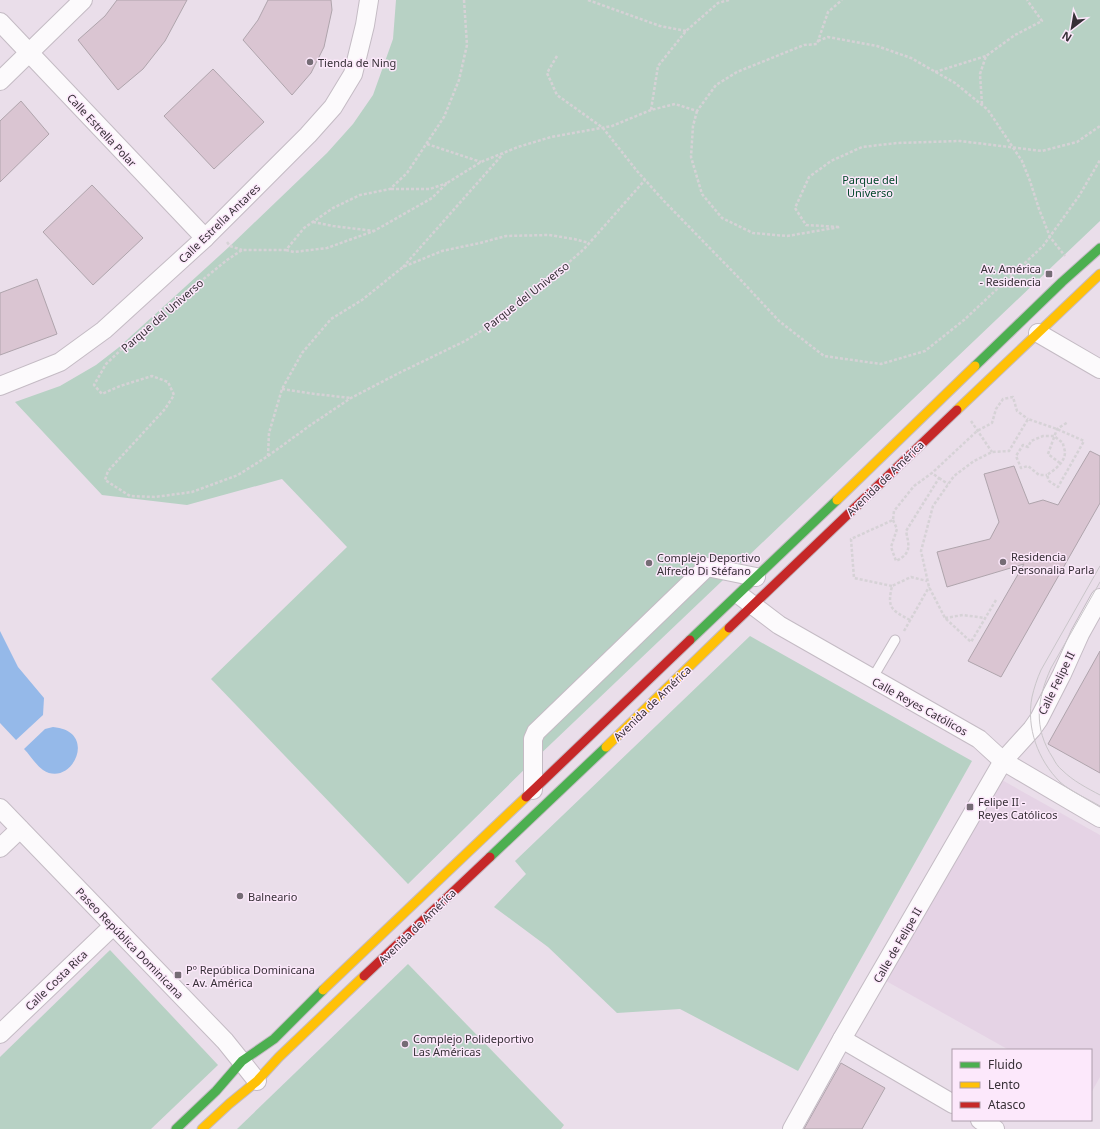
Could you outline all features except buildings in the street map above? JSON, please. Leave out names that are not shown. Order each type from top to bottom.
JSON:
[{"type":"main road","name":"Avenida de América","points":[[202,1129],[257,1081],[278,1057],[602,751],[745,600],[756,578],[1057,287],[1100,248]]},
{"type":"main road","name":"Avenida de América","points":[[176,1129],[216,1091],[242,1061],[274,1039],[355,959],[533,790],[745,600],[1038,333],[1100,274]]},
{"type":"street","points":[[0,81],[83,0]]},
{"type":"street","name":"Calle Estrella Antares","points":[[0,386],[60,362],[104,330],[205,238],[308,135],[333,107],[353,74],[365,25],[369,0]]},
{"type":"street","name":"Calle Estrella Polar","points":[[0,22],[205,238]]},
{"type":"street","points":[[1038,333],[1100,369]]},
{"type":"street","points":[[533,790],[533,739],[536,732],[707,567],[756,578]]},
{"type":"street","name":"Calle Felipe II","points":[[1003,761],[1032,730],[1039,719],[1080,634],[1100,598]]},
{"type":"street","name":"Calle Reyes Católicos","points":[[745,600],[779,625],[979,739],[1003,761],[1100,818]]},
{"type":"street","name":"Calle de Felipe II","points":[[792,1129],[842,1039],[1003,761]]},
{"type":"street","name":"Paseo República Dominicana","points":[[0,808],[225,1041],[257,1081]]},
{"type":"street","points":[[0,848],[20,829]]},
{"type":"street","name":"Calle Costa Rica","points":[[0,1034],[113,926]]},
{"type":"street","points":[[842,1039],[952,1103]]},
{"type":"street","points":[[982,1121],[995,1129]]},
{"type":"lane","points":[[872,679],[898,638]]},
{"type":"path","points":[[390,190],[407,173],[444,117],[459,80],[467,44],[464,0]]},
{"type":"path","points":[[588,0],[660,26],[686,31]]},
{"type":"path","points":[[651,110],[658,66],[686,31],[718,2],[729,0]]},
{"type":"path","points":[[817,42],[828,12],[842,0]]},
{"type":"path","points":[[935,72],[986,56],[1015,35],[1042,21],[1027,0]]},
{"type":"path","points":[[1066,258],[1050,237],[1022,161],[1014,148],[988,110],[955,83],[911,58],[877,46],[828,37],[817,42],[817,44],[804,45],[737,72],[716,85],[697,111],[693,126],[690,157],[702,194],[722,218],[753,232],[787,236],[840,227],[806,225],[795,208],[809,177],[831,161],[862,147],[897,143],[960,142],[1014,148],[1042,151],[1077,142],[1100,126]]},
{"type":"path","points":[[557,56],[547,73],[557,95],[603,128],[668,206],[738,277],[778,321],[824,356],[881,364],[925,351],[964,320],[1043,246],[1079,196],[1100,160]]},
{"type":"path","points":[[982,105],[980,74],[986,56]]},
{"type":"path","points":[[286,250],[304,228],[333,208],[360,195],[390,190],[430,189],[447,183],[481,162],[551,136],[612,126],[651,110],[675,104],[697,111]]},
{"type":"path","points":[[427,144],[481,162]]},
{"type":"path","points":[[268,456],[269,433],[282,389],[302,353],[332,319],[362,300],[403,267],[505,153]]},
{"type":"path","name":"Parque del Universo","points":[[242,250],[227,260],[147,325],[106,364],[98,376],[94,385],[102,394],[120,386],[152,376],[168,382],[174,395],[165,409],[108,471],[105,480],[130,496],[155,497],[192,492],[238,475],[351,398],[399,372],[465,341],[496,322],[550,279],[589,243],[645,180]]},
{"type":"path","points":[[227,242],[230,246],[242,250],[286,250],[294,252],[327,248],[374,232],[432,198],[447,183]]},
{"type":"path","points":[[313,222],[374,232]]},
{"type":"path","points":[[403,267],[442,251],[506,236],[549,236],[574,239],[589,243]]},
{"type":"path","points":[[282,389],[351,398]]},
{"type":"path","points":[[939,478],[906,531],[909,547],[905,556],[896,561],[891,547],[897,529],[893,520],[894,511],[914,486],[932,473],[978,431],[992,423],[996,409],[1003,399],[1013,397],[1017,411],[1028,419],[1057,429],[1084,441],[1058,487],[1049,480],[1047,475]]},
{"type":"path","points":[[996,600],[971,642],[945,618],[929,587],[921,551],[933,506],[954,476],[974,461],[992,452],[1009,451],[1028,419]]},
{"type":"path","points":[[970,420],[992,452]]},
{"type":"path","points":[[1060,463],[1048,454],[1057,429],[1068,422]]},
{"type":"path","points":[[1043,436],[1054,436],[1062,443],[1065,453],[1060,463],[1058,468],[1047,475],[1039,475],[1028,466],[1021,468],[1016,456],[1023,444],[1028,447],[1031,441],[1043,436]]},
{"type":"path","points":[[932,473],[948,484]]},
{"type":"path","points":[[893,520],[852,539],[854,578],[892,586],[911,577],[927,581]]},
{"type":"path","points":[[892,586],[888,601],[895,612],[910,620]]},
{"type":"path","points":[[898,638],[929,587]]},
{"type":"path","points":[[945,618],[964,615],[985,618]]},
{"type":"shaded area","points":[[993,775],[1100,835],[1100,1077],[1092,1091],[1092,1049],[1007,1049],[879,977]]},
{"type":"green space","name":"Parque del Universo","points":[[396,0],[1100,0],[1100,221],[533,761],[408,884],[211,679],[347,547],[282,479],[187,505],[102,495],[15,402],[60,386],[96,365],[118,348],[230,246],[327,153],[353,124],[373,95],[393,39]]},
{"type":"green space","points":[[750,636],[972,761],[798,1071],[680,1009],[617,1013],[548,947],[494,907],[526,874],[515,861]]},
{"type":"green space","points":[[110,950],[218,1065],[151,1129],[0,1129],[0,1057]]},
{"type":"green space","name":"Complejo Polideportivo Las Américas","points":[[408,964],[564,1125],[561,1129],[237,1129]]},
{"type":"water","points":[[0,631],[18,667],[44,698],[43,715],[16,740],[0,723]]},
{"type":"water","points":[[53,727],[67,731],[75,738],[78,747],[76,757],[71,766],[63,772],[53,774],[40,768],[24,749],[45,729]]},
{"type":"tram line","points":[[1100,566],[1041,670],[1032,697],[1031,709],[1032,732],[1040,754],[1052,773],[1069,789],[1100,806]]},
{"type":"tram line","points":[[1100,582],[1051,668],[1040,702],[1039,713],[1042,736],[1059,767],[1075,781],[1100,795]]},
{"type":"traffic: fast","points":[[975,366],[1062,282],[1100,248]]},
{"type":"traffic: fast","points":[[690,640],[837,500]]},
{"type":"traffic: fast","points":[[490,857],[606,747]]},
{"type":"traffic: fast","points":[[176,1129],[216,1091],[242,1061],[274,1039],[323,990]]},
{"type":"traffic: slow","points":[[957,410],[1100,274]]},
{"type":"traffic: slow","points":[[837,500],[975,366]]},
{"type":"traffic: slow","points":[[606,747],[729,628]]},
{"type":"traffic: slow","points":[[323,990],[526,797]]},
{"type":"traffic: slow","points":[[202,1129],[257,1081],[279,1057],[364,976]]},
{"type":"traffic: jam","points":[[729,628],[957,410]]},
{"type":"traffic: jam","points":[[526,797],[690,640]]},
{"type":"traffic: jam","points":[[364,976],[490,857]]},
{"type":"place","name":"Tienda de Ning","points":[[310,62]]},
{"type":"place","name":"Av. América - Residencia","points":[[1049,274]]},
{"type":"place","name":"Residencia Personalia Parla","points":[[1003,562]]},
{"type":"place","name":"Complejo Deportivo Alfredo Di Stéfano","points":[[649,563]]},
{"type":"place","name":"Felipe II - Reyes Católicos","points":[[970,807]]},
{"type":"place","name":"Balneario","points":[[240,896]]},
{"type":"place","name":"Pº República Dominicana - Av. América","points":[[178,975]]},
{"type":"place","name":"Complejo Polideportivo Las Américas","points":[[405,1044]]}]
